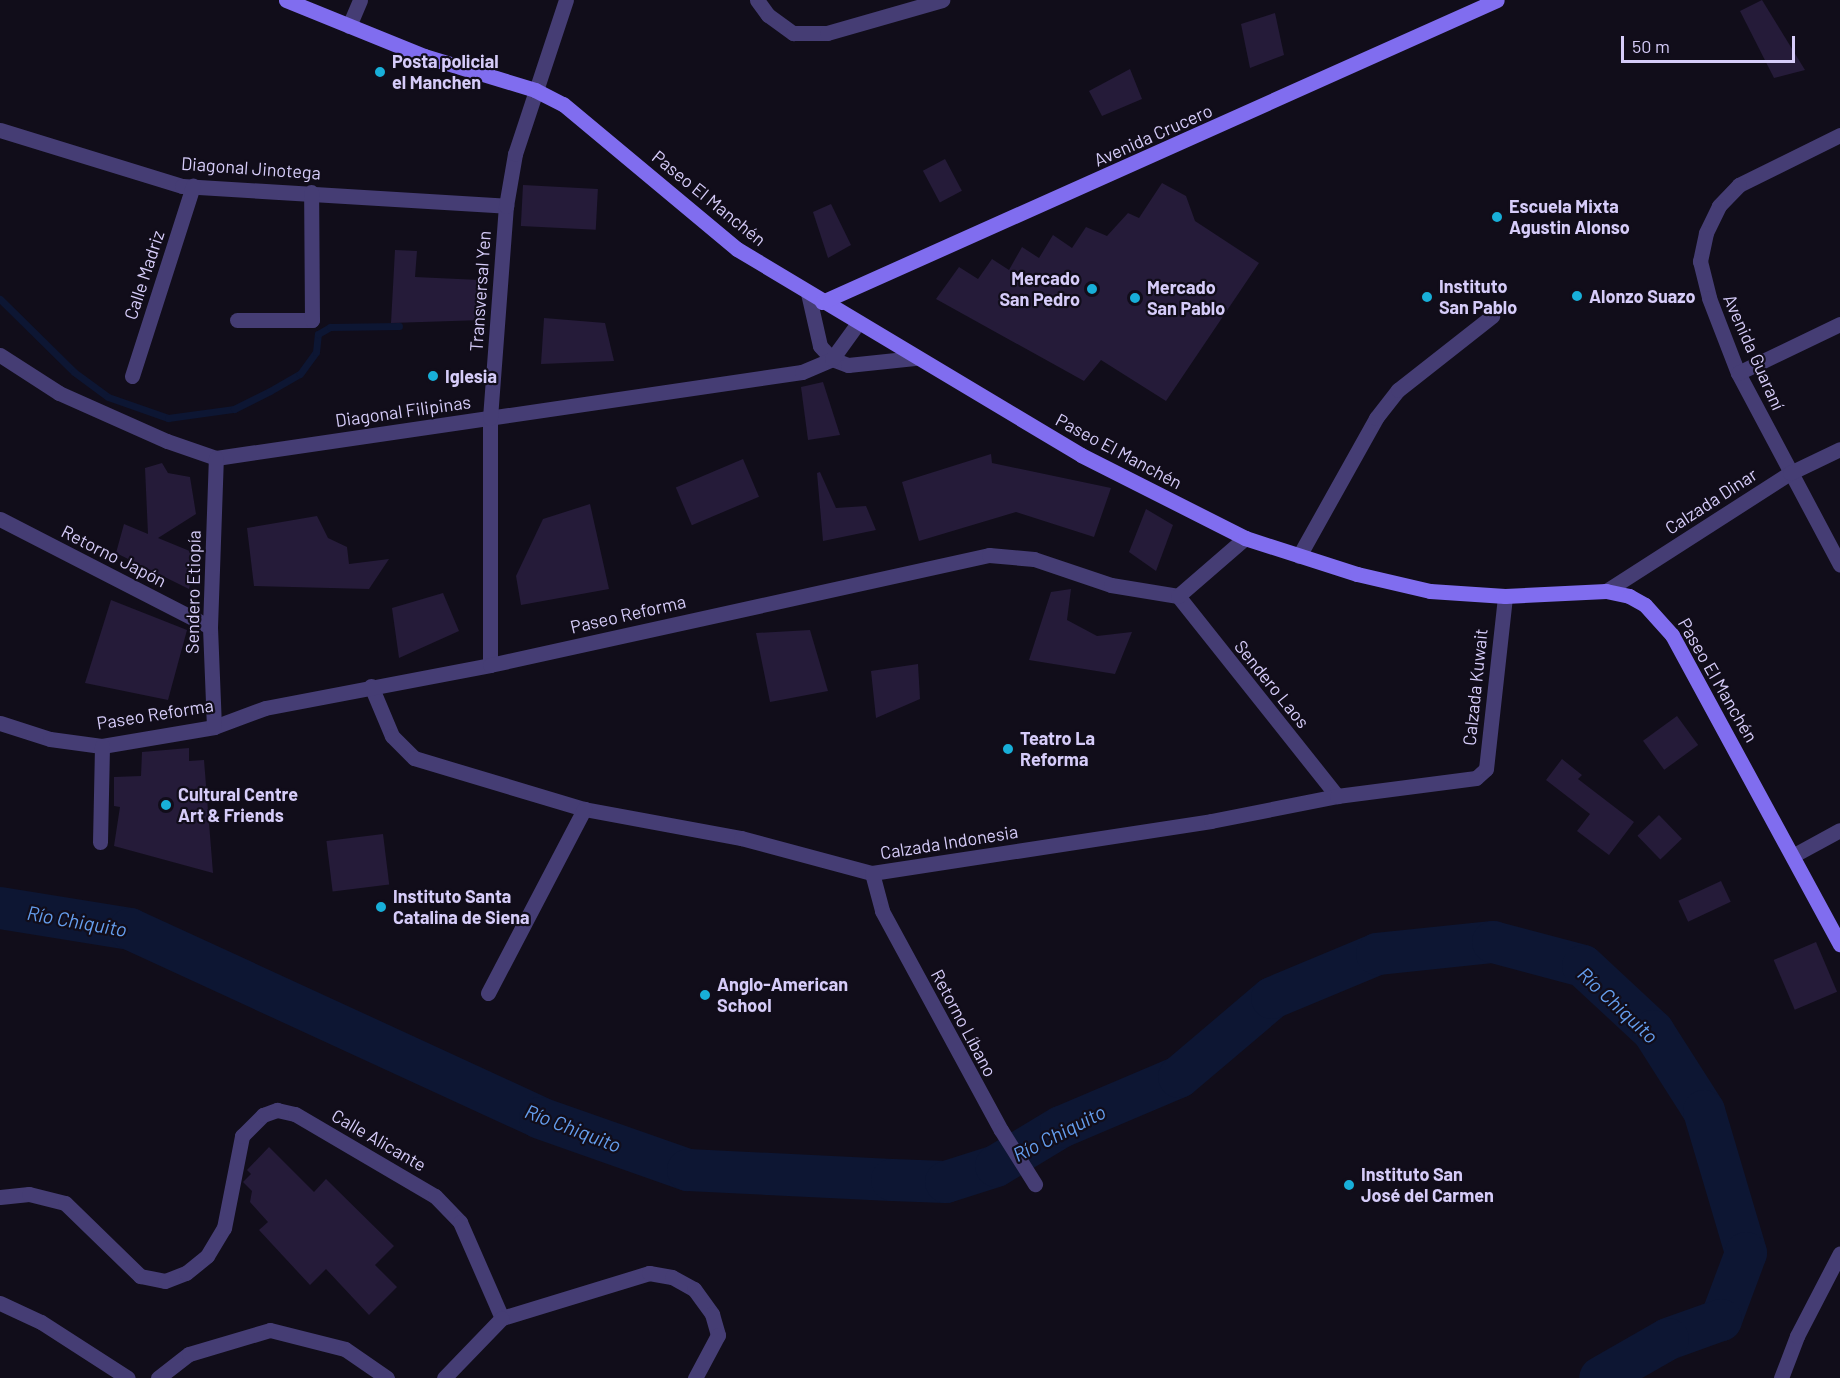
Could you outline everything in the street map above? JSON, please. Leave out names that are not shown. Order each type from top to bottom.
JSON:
[{"type":"street","name":"Paseo El Manchén","points":[[286,0],[424,56],[535,90],[563,104],[737,249],[915,358],[1081,455],[1245,538],[1357,574],[1430,591],[1505,596],[1606,591],[1629,596],[1645,605],[1666,627],[1794,855],[1840,944]]},
{"type":"street","points":[[350,26],[360,0]]},
{"type":"street","name":"Transversal Yen","points":[[490,665],[490,418],[506,206],[515,154],[566,0]]},
{"type":"street","points":[[757,0],[768,15],[793,33],[827,33],[942,0]]},
{"type":"street","name":"Avenida Crucero","points":[[822,302],[1497,0]]},
{"type":"street","name":"Diagonal Jinotega","points":[[0,130],[194,186],[506,206]]},
{"type":"street","name":"Avenida Guaraní","points":[[1840,135],[1739,185],[1719,206],[1706,233],[1700,261],[1706,289],[1738,373],[1840,565]]},
{"type":"street","name":"Calle Madriz","points":[[132,376],[194,186]]},
{"type":"street","points":[[237,320],[313,319],[311,192]]},
{"type":"street","points":[[808,293],[819,346],[832,359],[848,365],[915,358]]},
{"type":"street","points":[[1299,556],[1376,418],[1398,390],[1492,316]]},
{"type":"street","points":[[832,359],[858,322]]},
{"type":"street","points":[[1738,373],[1840,324]]},
{"type":"street","name":"Diagonal Filipinas","points":[[0,355],[59,393],[167,441],[216,458],[802,372],[832,359]]},
{"type":"street","name":"Calzada Dinar","points":[[1606,591],[1791,473],[1840,449]]},
{"type":"street","name":"Sendero Etiopía","points":[[214,727],[210,627],[216,458]]},
{"type":"street","name":"Retorno Japón","points":[[0,519],[210,627]]},
{"type":"street","points":[[1178,596],[1245,538]]},
{"type":"street","name":"Paseo Reforma","points":[[0,723],[50,739],[102,746],[214,727],[265,708],[490,665],[990,555],[1034,559],[1111,585],[1178,596]]},
{"type":"street","name":"Sendero Laos","points":[[1178,596],[1336,796]]},
{"type":"street","name":"Calzada Kuwait","points":[[1476,778],[1486,769],[1505,596]]},
{"type":"street","name":"Calzada Indonesia","points":[[371,686],[392,736],[414,758],[584,809],[741,838],[872,873],[1211,821],[1336,796],[1476,778]]},
{"type":"street","points":[[100,842],[102,746]]},
{"type":"street","points":[[488,993],[584,809]]},
{"type":"street","points":[[1794,855],[1840,830]]},
{"type":"street","name":"Retorno Líbano","points":[[872,873],[882,911],[1001,1130],[1035,1184]]},
{"type":"street","name":"Calle Alicante","points":[[0,1197],[29,1194],[65,1203],[140,1276],[165,1281],[186,1273],[207,1256],[224,1228],[242,1136],[263,1115],[278,1110],[295,1114],[435,1196],[460,1222],[502,1318]]},
{"type":"street","points":[[1781,1378],[1797,1336],[1840,1253]]},
{"type":"street","points":[[444,1378],[502,1318],[649,1273],[672,1277],[694,1289],[712,1314],[718,1335],[695,1378]]},
{"type":"street","points":[[0,1303],[41,1323],[128,1378]]},
{"type":"street","points":[[158,1378],[189,1354],[270,1330],[345,1348],[387,1378]]},
{"type":"building","points":[[1762,0],[1805,70],[1774,78],[1740,11]]},
{"type":"building","points":[[1275,13],[1284,55],[1250,68],[1241,24]]},
{"type":"building","points":[[1130,69],[1142,99],[1102,116],[1089,91]]},
{"type":"building","points":[[945,159],[962,191],[940,203],[923,171]]},
{"type":"building","name":"Mercado San Pedro","points":[[1162,183],[1186,196],[1195,221],[1259,263],[1166,401],[1101,360],[1084,381],[936,299],[959,267],[978,279],[992,259],[1009,270],[1022,247],[1039,258],[1053,235],[1072,248],[1086,227],[1107,236],[1128,213],[1139,218]]},
{"type":"building","points":[[523,185],[598,189],[596,230],[521,226]]},
{"type":"building","points":[[831,204],[851,245],[828,258],[813,212]]},
{"type":"building","points":[[395,250],[417,251],[415,277],[480,280],[483,320],[391,323]]},
{"type":"building","points":[[544,318],[605,323],[614,361],[541,364]]},
{"type":"building","points":[[823,382],[840,435],[808,440],[801,387]]},
{"type":"building","points":[[991,454],[992,463],[1111,488],[1094,537],[1016,512],[919,541],[902,482]]},
{"type":"building","points":[[743,459],[759,497],[692,525],[676,488]]},
{"type":"building","points":[[162,463],[168,473],[190,477],[196,514],[158,538],[197,554],[189,589],[116,553],[124,524],[148,534],[145,468]]},
{"type":"building","points":[[820,472],[836,508],[866,506],[876,530],[823,541],[817,473]]},
{"type":"building","points":[[590,504],[609,589],[521,605],[516,576],[543,519]]},
{"type":"building","points":[[1146,509],[1173,525],[1156,571],[1129,552]]},
{"type":"building","points":[[317,516],[328,538],[347,547],[349,564],[389,559],[369,589],[254,586],[247,528]]},
{"type":"building","points":[[1071,589],[1067,620],[1097,636],[1132,632],[1115,674],[1029,660],[1051,592]]},
{"type":"building","points":[[443,593],[459,631],[399,658],[392,608]]},
{"type":"building","points":[[111,600],[187,630],[168,700],[85,683]]},
{"type":"building","points":[[810,630],[828,691],[770,702],[756,633]]},
{"type":"building","points":[[918,664],[920,699],[876,718],[871,671]]},
{"type":"building","points":[[1677,716],[1698,745],[1664,770],[1643,741]]},
{"type":"building","points":[[189,748],[189,761],[204,760],[213,873],[114,846],[120,807],[114,806],[114,777],[141,776],[142,752]]},
{"type":"building","points":[[1562,759],[1582,775],[1578,779],[1634,822],[1609,855],[1577,831],[1590,814],[1546,780]]},
{"type":"building","points":[[1659,815],[1682,839],[1660,860],[1637,836]]},
{"type":"building","points":[[383,834],[389,885],[333,892],[326,841]]},
{"type":"building","points":[[1721,881],[1731,902],[1688,922],[1678,901]]},
{"type":"building","points":[[1816,942],[1837,992],[1795,1010],[1774,960]]},
{"type":"building","points":[[269,1147],[314,1192],[326,1179],[394,1246],[375,1265],[397,1287],[369,1315],[326,1269],[310,1285],[259,1230],[268,1222],[250,1202],[252,1191],[243,1182],[251,1174],[247,1170]]},
{"type":"waterway","points":[[0,299],[74,372],[108,397],[168,418],[234,409],[270,391],[300,374],[316,352],[318,334],[330,327],[399,326]]},
{"type":"waterway","name":"Río Chiquito","points":[[0,908],[130,929],[540,1118],[688,1170],[946,1182],[996,1166],[1061,1127],[1179,1077],[1272,998],[1377,954],[1493,942],[1583,966],[1653,1031],[1704,1111],[1746,1253],[1721,1320],[1668,1339],[1600,1378]]},
{"type":"place","name":"Posta policial el Manchen","points":[[380,72]]},
{"type":"place","name":"Escuela Mixta Agustin Alonso","points":[[1497,217]]},
{"type":"place","name":"Mercado San Pedro","points":[[1092,289]]},
{"type":"place","name":"Alonzo Suazo","points":[[1577,296]]},
{"type":"place","name":"Instituto San Pablo","points":[[1427,297]]},
{"type":"place","name":"Mercado San Pablo","points":[[1135,298]]},
{"type":"place","name":"Iglesia","points":[[433,376]]},
{"type":"place","name":"Teatro La Reforma","points":[[1008,749]]},
{"type":"place","name":"Cultural Centre Art & Friends","points":[[166,805]]},
{"type":"place","name":"Instituto Santa Catalina de Siena","points":[[381,907]]},
{"type":"place","name":"Anglo-American School","points":[[705,995]]},
{"type":"place","name":"Instituto San José del Carmen","points":[[1349,1185]]}]
